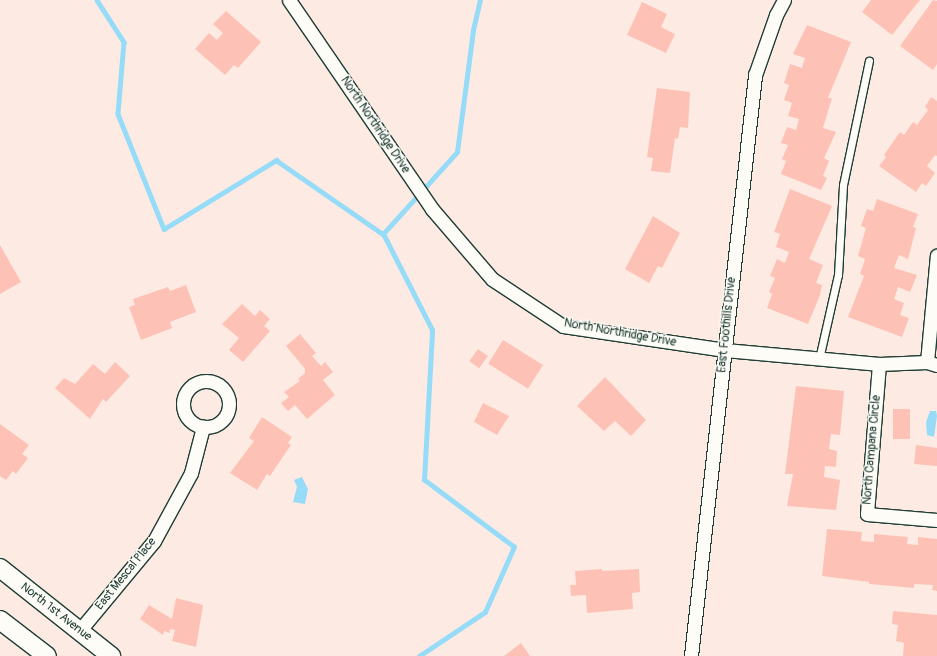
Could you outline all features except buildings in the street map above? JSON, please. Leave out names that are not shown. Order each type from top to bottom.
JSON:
[{"type":"main road","name":"North 1st Avenue","points":[[0,568],[111,656]]},
{"type":"main road","points":[[0,620],[47,656]]},
{"type":"street","name":"North Northridge Drive","points":[[289,0],[432,209],[492,279],[563,326],[725,350],[879,364],[932,363]]},
{"type":"street","name":"East Foothills Drive","points":[[691,656],[755,75],[776,14],[784,0]]},
{"type":"street","points":[[932,363],[937,255]]},
{"type":"street","name":"North Campana Circle","points":[[879,364],[868,514],[937,520]]},
{"type":"street","name":"East Mescal Place","points":[[80,630],[154,541],[191,473],[203,427]]},
{"type":"lane","points":[[819,359],[838,275],[843,186],[869,61]]},
{"type":"water","points":[[930,411],[936,411],[937,416],[934,437],[927,435],[926,422]]},
{"type":"water","points":[[302,477],[308,489],[305,504],[293,502],[297,487],[294,480]]},
{"type":"waterway","points":[[97,0],[124,42],[118,114],[164,229],[276,160],[383,234]]},
{"type":"waterway","points":[[419,656],[485,612],[514,547],[424,480],[432,330],[383,234],[457,152],[473,30],[480,0]]}]
